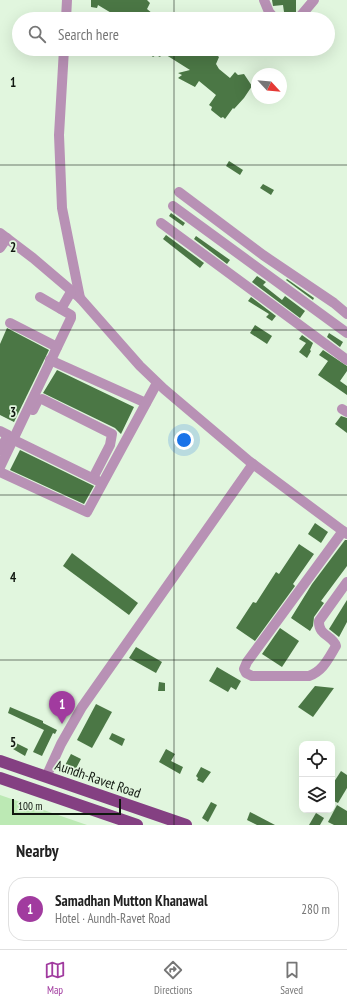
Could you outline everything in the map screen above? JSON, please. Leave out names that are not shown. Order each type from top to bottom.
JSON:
[{"type":"main road","name":"Aundh-Ravet Road","points":[[0,761],[186,825]]},
{"type":"main road","points":[[0,778],[137,825]]},
{"type":"street","points":[[66,12],[67,0]]},
{"type":"street","points":[[264,0],[269,12]]},
{"type":"street","points":[[304,12],[314,0]]},
{"type":"street","points":[[64,56],[59,135],[62,208],[80,298]]},
{"type":"street","points":[[179,192],[263,255],[334,303],[347,314]]},
{"type":"street","points":[[173,206],[347,333]]},
{"type":"street","points":[[161,223],[347,360]]},
{"type":"street","points":[[0,248],[3,236],[80,298],[157,383],[253,464],[345,533],[247,662],[244,668],[246,673],[252,676],[309,676],[316,674],[323,667],[336,646],[335,642],[323,634],[319,627],[319,621],[347,582]]},
{"type":"street","points":[[61,309],[71,292]]},
{"type":"street","points":[[16,441],[50,360],[71,316],[40,297]]},
{"type":"street","points":[[10,323],[57,347]]},
{"type":"street","points":[[50,360],[146,403]]},
{"type":"street","points":[[0,472],[87,512],[157,383]]},
{"type":"street","points":[[0,467],[38,400],[42,399],[112,434],[110,445],[93,478]]},
{"type":"street","points":[[0,431],[8,435],[0,450]]},
{"type":"street","points":[[16,441],[103,483]]},
{"type":"street","points":[[46,777],[61,744],[82,707],[253,464]]},
{"type":"green space","points":[[0,795],[87,825],[0,825]]},
{"type":"building","points":[[91,0],[147,0],[150,3],[147,9],[151,12],[110,12],[98,5],[97,8],[91,7]]},
{"type":"building","points":[[272,0],[296,0],[296,12],[284,12],[283,5],[273,6]]},
{"type":"building","points":[[168,56],[218,56],[219,57],[216,64],[219,69],[230,78],[235,72],[238,75],[244,74],[251,84],[251,88],[244,98],[234,109],[233,108],[225,119],[223,117],[221,118],[211,110],[212,107],[209,105],[216,95],[199,81],[195,87],[178,78],[182,75],[178,73],[190,70]]},
{"type":"building","points":[[229,161],[243,170],[240,175],[226,166]]},
{"type":"building","points":[[263,184],[274,190],[271,195],[260,188]]},
{"type":"building","points":[[171,213],[185,223],[183,226],[169,216]]},
{"type":"building","points":[[166,235],[204,263],[200,268],[163,239]]},
{"type":"building","points":[[196,236],[230,260],[227,264],[194,239]]},
{"type":"building","points":[[257,276],[266,282],[263,285],[282,300],[285,296],[305,311],[300,318],[252,282]]},
{"type":"building","points":[[287,279],[314,298],[313,300],[286,280]]},
{"type":"building","points":[[251,297],[276,316],[272,321],[266,317],[269,314],[248,301]]},
{"type":"building","points":[[255,325],[272,336],[267,344],[250,333]]},
{"type":"building","points":[[7,328],[49,350],[14,422],[0,415],[0,344]]},
{"type":"building","points":[[329,333],[343,342],[340,347],[327,337]]},
{"type":"building","points":[[302,335],[313,343],[307,358],[299,352],[306,343],[299,339]]},
{"type":"building","points":[[323,350],[347,366],[347,371],[340,381],[347,386],[347,395],[318,375],[328,361],[319,355]]},
{"type":"building","points":[[57,370],[134,407],[121,434],[115,428],[43,393]]},
{"type":"building","points":[[341,416],[347,418],[347,433],[335,424]]},
{"type":"building","points":[[20,450],[94,486],[84,504],[10,470]]},
{"type":"building","points":[[315,523],[328,532],[321,543],[308,534]]},
{"type":"building","points":[[345,540],[347,540],[347,566],[321,601],[324,603],[314,617],[313,626],[310,631],[291,618],[312,584]]},
{"type":"building","points":[[299,544],[314,554],[293,584],[295,586],[255,641],[236,628],[253,602],[256,603],[276,572],[279,574]]},
{"type":"building","points":[[72,553],[138,603],[129,615],[63,566]]},
{"type":"building","points":[[347,600],[347,622],[339,637],[329,629]]},
{"type":"building","points":[[280,628],[299,641],[282,667],[262,654]]},
{"type":"building","points":[[136,647],[162,662],[156,673],[129,658]]},
{"type":"building","points":[[217,667],[241,681],[236,690],[231,687],[228,692],[209,681]]},
{"type":"building","points":[[159,682],[165,683],[165,691],[158,691]]},
{"type":"building","points":[[315,686],[334,688],[313,717],[298,707]]},
{"type":"building","points":[[96,704],[112,712],[92,748],[77,740]]},
{"type":"building","points":[[10,707],[43,721],[43,723],[57,730],[55,734],[53,733],[42,756],[33,752],[44,730],[8,713]]},
{"type":"building","points":[[112,733],[125,739],[122,746],[109,739]]},
{"type":"building","points":[[16,743],[28,749],[25,756],[13,749]]},
{"type":"building","points":[[166,749],[175,754],[171,761],[183,767],[180,774],[159,762]]},
{"type":"building","points":[[71,754],[81,759],[73,774],[63,769]]},
{"type":"building","points":[[201,767],[211,772],[203,783],[197,780],[198,778],[196,776]]},
{"type":"building","points":[[341,771],[347,775],[347,788],[338,803],[335,802],[335,780]]},
{"type":"building","points":[[211,802],[217,805],[208,822],[202,818]]},
{"type":"building","points":[[337,805],[347,811],[347,825],[334,825],[328,822],[333,813],[335,813]]},
{"type":"building","points":[[250,812],[275,825],[257,825],[247,820]]},
{"type":"building","points":[[316,813],[324,818],[320,825],[309,825]]},
{"type":"place","name":"Samadhan Mutton Khanawal","points":[[62,724]]}]
